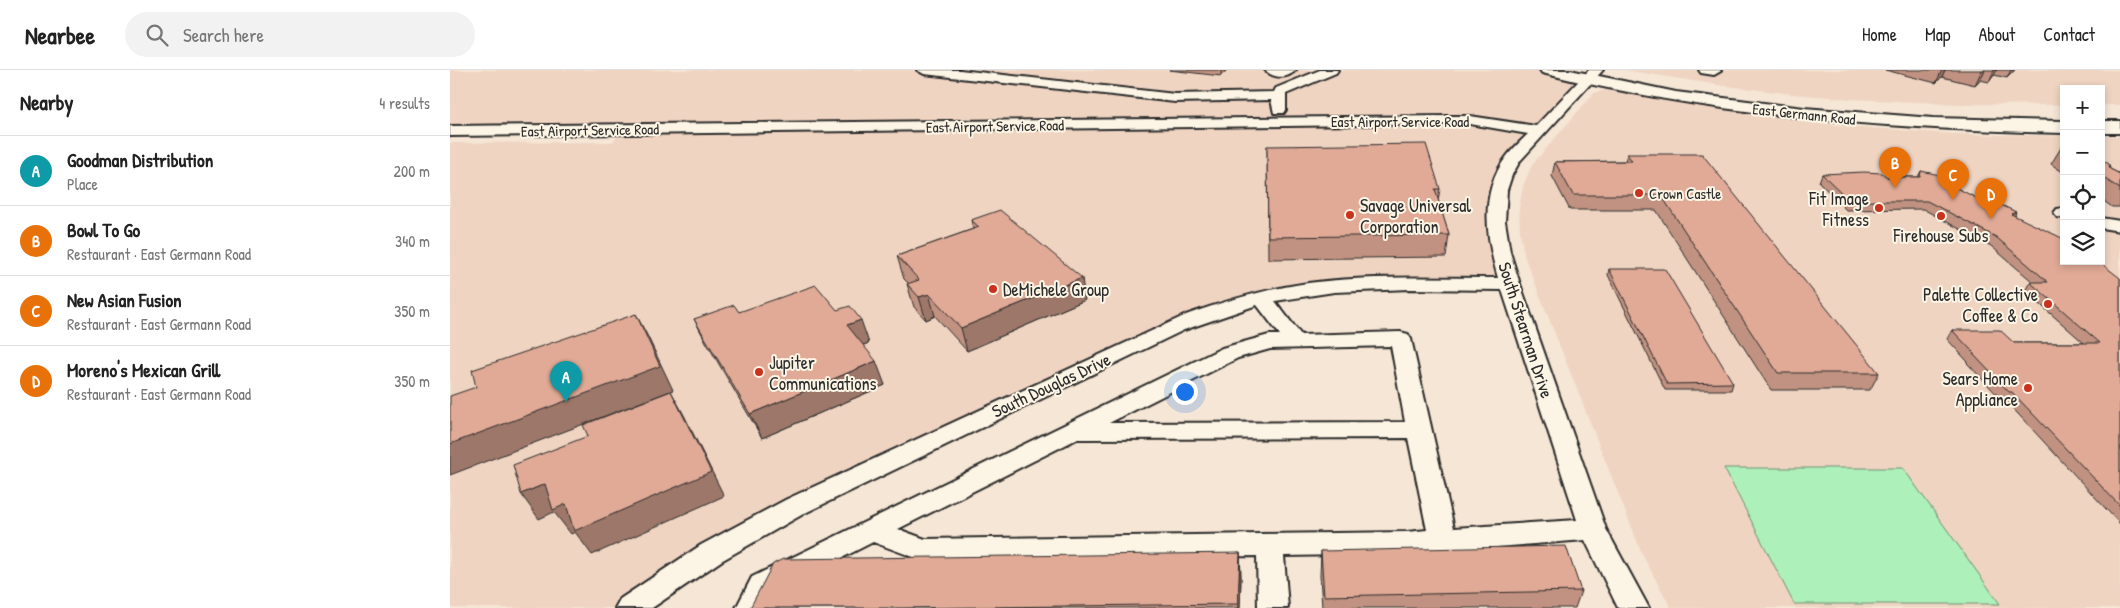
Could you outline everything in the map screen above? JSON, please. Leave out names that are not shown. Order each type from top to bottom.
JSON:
[{"type":"main road","name":"East Germann Road","points":[[1548,70],[1592,72],[1695,89],[1811,103],[1945,111],[2060,111]]},
{"type":"main road","name":"East Germann Road","points":[[1592,72],[1697,100],[1793,114],[1938,125],[2060,127]]},
{"type":"main road","points":[[2105,111],[2120,111]]},
{"type":"main road","points":[[2105,127],[2120,127]]},
{"type":"street","points":[[924,70],[1178,98],[1278,96]]},
{"type":"street","points":[[1272,70],[1280,73],[1289,70]]},
{"type":"street","points":[[1280,122],[1278,96],[1281,91],[1331,70]]},
{"type":"street","name":"South Stearman Drive","points":[[1592,72],[1513,159],[1504,172],[1496,205],[1495,224],[1498,245],[1510,284],[1593,529],[1634,608]]},
{"type":"street","points":[[1174,124],[1178,98]]},
{"type":"street","name":"East Airport Service Road","points":[[450,131],[1450,120],[1486,122],[1540,130]]},
{"type":"street","points":[[2105,218],[2120,218]]},
{"type":"street","points":[[2105,224],[2120,226]]},
{"type":"street","name":"South Douglas Drive","points":[[630,608],[735,537],[796,506],[1177,326],[1262,298],[1308,289],[1362,285],[1510,284]]},
{"type":"street","points":[[1262,298],[1295,342]]},
{"type":"street","points":[[751,608],[762,585],[1230,353],[1270,342],[1400,339],[1418,430],[1443,539]]},
{"type":"street","points":[[1073,431],[1418,430]]},
{"type":"street","points":[[872,530],[924,550],[1407,543],[1593,529]]},
{"type":"street","points":[[1270,545],[1273,608]]},
{"type":"shaded area","points":[[450,70],[1548,70],[1586,79],[1551,119],[1500,187],[1510,284],[1362,285],[1232,306],[796,506],[630,608],[450,608],[450,143],[612,142],[626,129],[652,124],[450,126]]},
{"type":"shaded area","points":[[1625,70],[2120,70],[2120,105],[2105,105],[2105,85],[2060,85],[2060,105],[1961,104],[1850,99],[1718,85]]},
{"type":"shaded area","points":[[1606,90],[1705,107],[1843,126],[1954,134],[2060,136],[2060,265],[2105,265],[2105,136],[2120,136],[2120,608],[1671,608],[1643,556],[1525,258],[1520,233],[1519,207],[1523,186],[1532,165],[1594,93]]},
{"type":"green space","points":[[1724,468],[1903,468],[2000,604],[1794,604]]},
{"type":"building","name":"Savage Universal Corporation","points":[[1426,144],[1440,189],[1435,189],[1449,235],[1268,237],[1267,146]]},
{"type":"building","points":[[1627,154],[1702,154],[1879,373],[1778,373],[1661,195],[1573,195],[1555,162],[1632,161]]},
{"type":"building","points":[[2105,162],[2109,164],[2110,169],[2120,174],[2120,189],[2105,179]]},
{"type":"building","points":[[1921,171],[1949,177],[1949,184],[1988,204],[1995,202],[2016,212],[2011,214],[2060,237],[2060,265],[2103,265],[2120,278],[2120,506],[2012,392],[2009,392],[1952,330],[2000,330],[2014,343],[2100,343],[2030,282],[2048,282],[1996,237],[1927,201],[1850,201],[1822,174],[1864,172],[1882,173],[1887,177],[1920,177]]},
{"type":"building","name":"DeMichele Group","points":[[1000,210],[1082,278],[961,328],[929,294],[919,297],[907,284],[919,280],[897,256],[979,227],[971,220]]},
{"type":"building","points":[[1609,269],[1665,269],[1733,383],[1667,384]]},
{"type":"building","points":[[816,285],[837,310],[850,306],[861,320],[847,325],[876,361],[750,414],[694,319],[734,305],[739,312]]},
{"type":"building","points":[[636,314],[660,366],[450,444],[450,396],[476,387],[472,370]]},
{"type":"building","points":[[671,391],[711,472],[574,531],[566,504],[553,510],[545,484],[521,494],[513,465],[588,436],[583,425]]},
{"type":"building","points":[[1566,546],[1581,591],[1324,596],[1321,551]]},
{"type":"building","points":[[1240,553],[1238,604],[750,608],[773,564],[783,559]]},
{"type":"place","name":"Bowl To Go","points":[[1895,188]]},
{"type":"place","name":"Crown Castle","points":[[1639,193]]},
{"type":"place","name":"New Asian Fusion","points":[[1953,200]]},
{"type":"place","name":"Fit Image Fitness","points":[[1879,208]]},
{"type":"place","name":"Savage Universal Corporation","points":[[1350,215]]},
{"type":"place","name":"Firehouse Subs","points":[[1941,216]]},
{"type":"place","name":"Moreno's Mexican Grill","points":[[1991,219]]},
{"type":"place","name":"DeMichele Group","points":[[993,289]]},
{"type":"place","name":"Palette Collective Coffee & Co","points":[[2048,304]]},
{"type":"place","name":"Jupiter Communications","points":[[759,372]]},
{"type":"place","name":"Sears Home Appliance","points":[[2028,388]]},
{"type":"place","name":"Goodman Distribution","points":[[566,402]]}]
